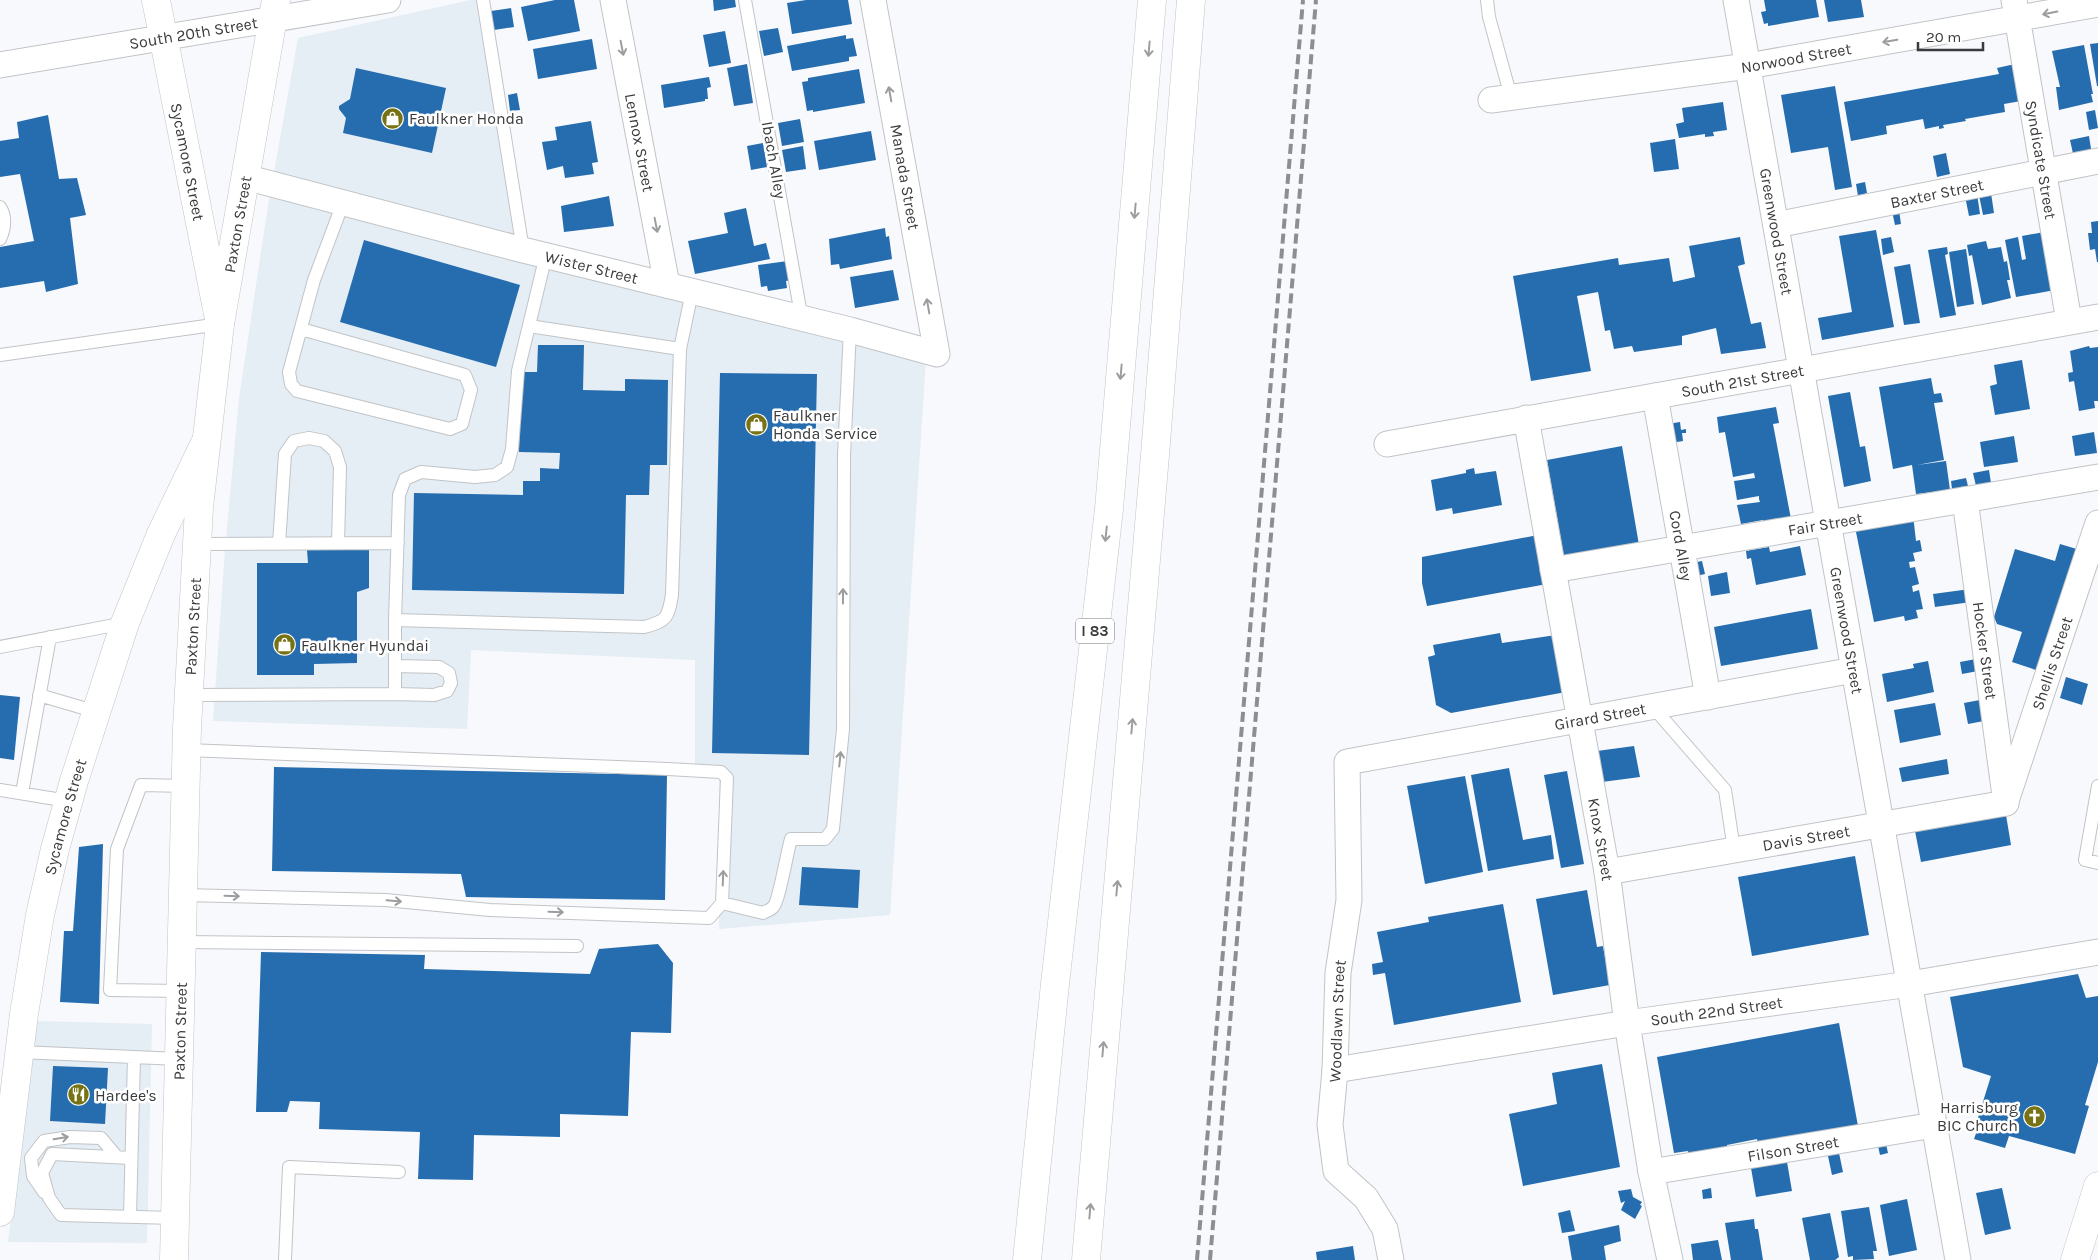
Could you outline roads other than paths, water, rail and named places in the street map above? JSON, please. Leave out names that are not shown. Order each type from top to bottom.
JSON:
[{"type":"main road","name":"Sycamore Street","points":[[156,0],[220,324]]},
{"type":"main road","name":"I 83","points":[[1027,1260],[1055,984],[1109,509],[1152,0]]},
{"type":"main road","points":[[1086,1260],[1156,446],[1191,0]]},
{"type":"main road","name":"Paxton Street","points":[[174,1260],[187,750],[197,544],[206,442],[220,324],[274,9]]},
{"type":"main road","name":"Sycamore Street","points":[[1,1203],[40,915],[68,801],[125,623],[161,534],[206,442]]},
{"type":"main road","points":[[2075,1260],[2098,1186]]},
{"type":"street","name":"South 20th Street","points":[[0,65],[163,39],[274,9],[388,0]]},
{"type":"street","name":"Lennox Street","points":[[613,0],[667,285]]},
{"type":"street","name":"Manada Street","points":[[873,0],[937,354]]},
{"type":"street","name":"Greenwood Street","points":[[1736,0],[1958,1260]]},
{"type":"street","name":"Norwood Street","points":[[1501,98],[1748,66],[2016,10],[2098,4]]},
{"type":"street","name":"Syndicate Street","points":[[2016,10],[2069,322]]},
{"type":"street","name":"Baxter Street","points":[[1776,225],[2098,161]]},
{"type":"street","name":"Wister Street","points":[[245,177],[535,253],[802,320],[850,330],[937,354]]},
{"type":"street","name":"South 21st Street","points":[[1387,444],[2098,317]]},
{"type":"street","name":"Cord Alley","points":[[1655,396],[1708,697]]},
{"type":"street","name":"Knox Street","points":[[1526,418],[1607,872],[1627,1023],[1651,1172],[1670,1260]]},
{"type":"street","name":"Fair Street","points":[[1552,570],[2098,477]]},
{"type":"street","name":"Hocker Street","points":[[1965,500],[2006,802]]},
{"type":"street","name":"Shellis Street","points":[[2006,802],[2098,523]]},
{"type":"street","name":"Girard Street","points":[[1347,762],[1854,670]]},
{"type":"street","name":"Woodlawn Street","points":[[1347,762],[1349,900],[1338,973],[1335,1070],[1330,1125],[1336,1171],[1366,1198],[1371,1206],[1385,1229],[1391,1260]]},
{"type":"street","name":"Davis Street","points":[[1607,872],[2006,802]]},
{"type":"street","name":"South 22nd Street","points":[[1335,1070],[1627,1023],[1910,984],[2098,952]]},
{"type":"street","name":"Filson Street","points":[[1651,1172],[1934,1125]]},
{"type":"lane","points":[[395,694],[399,495],[406,479],[421,472],[475,477],[495,475],[507,468],[512,449],[518,371],[529,326],[535,253],[483,0]]},
{"type":"lane","name":"Ibach Alley","points":[[745,0],[802,320]]},
{"type":"lane","points":[[1488,0],[1501,98]]},
{"type":"lane","points":[[301,329],[465,375],[471,390],[462,424],[450,429],[297,391],[291,384],[289,372],[314,280],[343,203]]},
{"type":"lane","points":[[0,207],[3,211],[4,226],[0,239]]},
{"type":"lane","points":[[395,620],[644,627],[661,622],[670,611],[672,595],[680,349],[692,292]]},
{"type":"lane","points":[[0,355],[220,324]]},
{"type":"lane","points":[[529,326],[680,349]]},
{"type":"lane","points":[[722,903],[763,913],[774,907],[778,898],[791,839],[825,839],[834,829],[834,807],[843,729],[844,455],[850,330]]},
{"type":"lane","points":[[279,544],[284,454],[294,442],[309,438],[324,441],[335,452],[340,467],[338,543]]},
{"type":"lane","points":[[197,544],[398,542]]},
{"type":"lane","points":[[0,647],[125,623]]},
{"type":"lane","points":[[22,793],[50,638]]},
{"type":"lane","points":[[189,694],[434,695],[447,691],[451,683],[450,673],[439,667],[395,666]]},
{"type":"lane","points":[[39,695],[96,712]]},
{"type":"lane","points":[[1653,707],[1725,790],[1734,850]]},
{"type":"lane","points":[[183,894],[385,900],[490,910],[709,918],[722,903],[727,778],[721,772],[187,750]]},
{"type":"lane","points":[[181,991],[110,990],[116,849],[141,785],[186,786]]},
{"type":"lane","points":[[2098,786],[2085,860],[2098,862]]},
{"type":"lane","points":[[0,790],[68,801]]},
{"type":"lane","points":[[182,942],[577,946]]},
{"type":"lane","points":[[20,1052],[179,1059]]},
{"type":"lane","points":[[130,1217],[134,1057]]},
{"type":"lane","points":[[117,1158],[101,1138],[70,1137],[44,1141],[31,1158],[32,1176],[61,1215],[175,1218]]},
{"type":"lane","points":[[49,1198],[42,1173],[52,1154],[131,1158]]},
{"type":"lane","points":[[286,1260],[288,1167],[399,1172]]},
{"type":"railway","points":[[1197,1260],[1303,0]]},
{"type":"railway","points":[[1210,1260],[1316,0]]},
{"type":"place","name":"Faulkner Honda","points":[[393,118]]},
{"type":"place","name":"Faulkner Honda Service","points":[[757,424]]},
{"type":"place","name":"Faulkner Hyundai","points":[[285,645]]},
{"type":"place","name":"Hardee's","points":[[79,1095]]},
{"type":"place","name":"Harrisburg BIC Church","points":[[2034,1116]]}]
